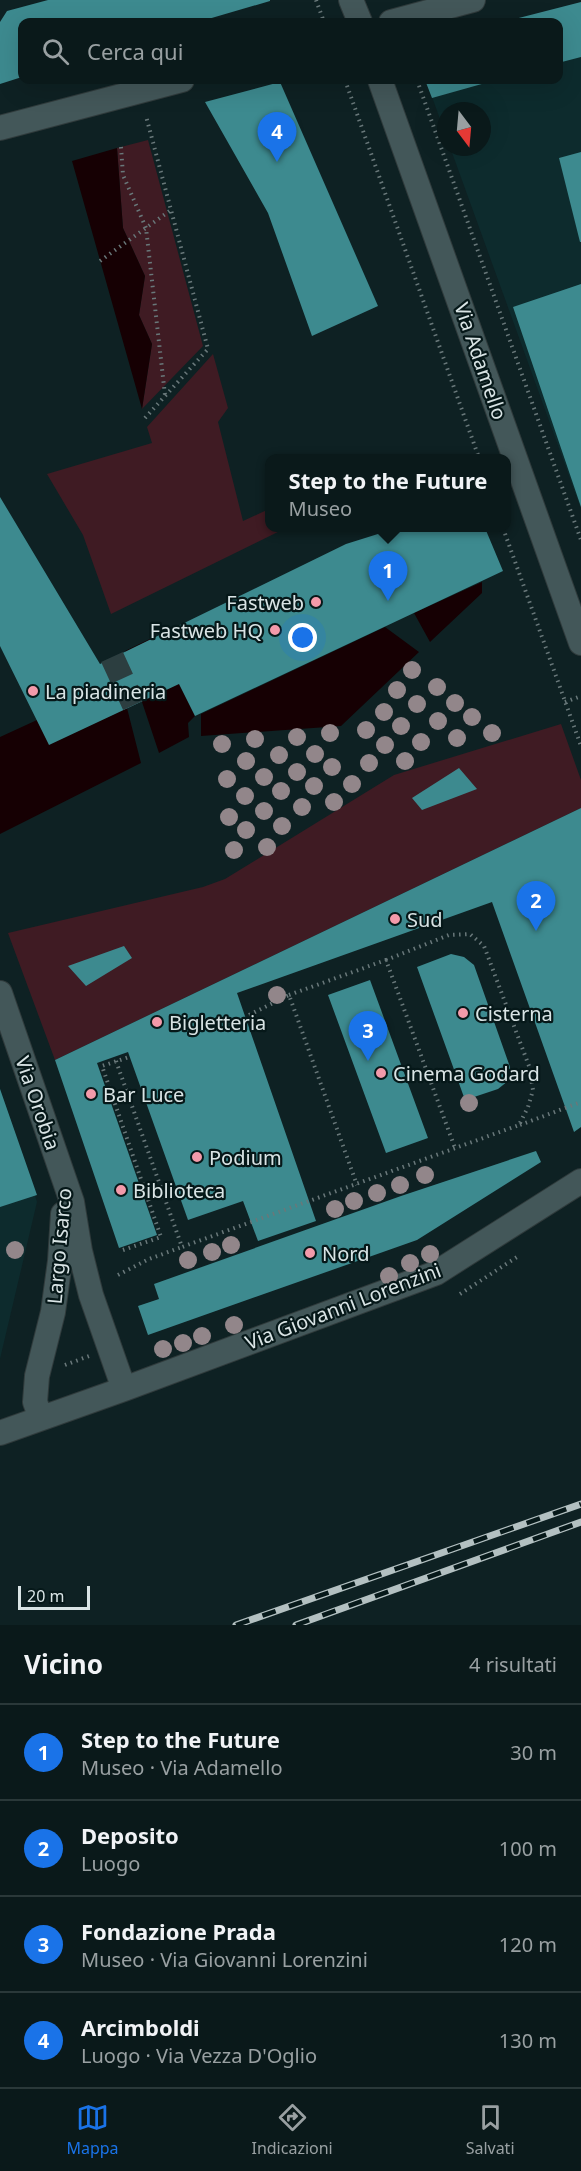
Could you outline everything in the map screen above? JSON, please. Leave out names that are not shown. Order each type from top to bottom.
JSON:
[{"type":"street","points":[[351,0],[358,18]]},
{"type":"street","points":[[406,18],[472,0]]},
{"type":"street","points":[[0,128],[167,84]]},
{"type":"street","name":"Via Adamello","points":[[381,84],[581,643]]},
{"type":"street","name":"Via Orobia","points":[[0,993],[64,1178]]},
{"type":"street","name":"Largo Isarco","points":[[41,1418],[36,1402],[37,1376],[53,1312],[62,1245],[64,1178]]},
{"type":"street","name":"Largo Isarco","points":[[64,1178],[72,1202],[80,1251],[100,1323],[124,1389]]},
{"type":"street","name":"Via Giovanni Lorenzini","points":[[0,1433],[436,1273],[581,1181]]},
{"type":"street","points":[[53,1312],[74,1306],[90,1314],[100,1323]]},
{"type":"path","points":[[316,0],[323,18]]},
{"type":"path","points":[[346,84],[477,454]]},
{"type":"path","points":[[418,84],[581,540]]},
{"type":"path","points":[[145,418],[208,349],[146,116]]},
{"type":"path","points":[[121,147],[123,175],[146,228],[165,395]]},
{"type":"path","points":[[100,261],[171,210]]},
{"type":"path","points":[[504,532],[581,746]]},
{"type":"path","points":[[566,702],[581,696]]},
{"type":"path","points":[[249,1015],[289,995],[449,935],[470,934],[484,946],[528,1066],[533,1090],[519,1125]]},
{"type":"path","points":[[386,960],[455,1148]]},
{"type":"path","points":[[289,995],[357,1185]]},
{"type":"path","points":[[123,1250],[139,1247],[161,1237],[102,1066],[129,1057]]},
{"type":"path","points":[[116,1061],[182,1247]]},
{"type":"path","points":[[118,1275],[149,1259],[581,1102]]},
{"type":"path","points":[[460,1294],[517,1257]]},
{"type":"path","points":[[57,1368],[95,1354]]},
{"type":"shaded area","points":[[581,4],[581,509],[453,156],[491,156],[491,102],[437,102],[437,111],[427,84],[563,84],[563,18],[527,18]]},
{"type":"shaded area","points":[[148,140],[203,346],[142,409],[152,344],[139,315],[145,276],[123,228],[117,148]]},
{"type":"shaded area","points":[[117,148],[123,228],[145,276],[139,315],[152,344],[142,409],[72,161]]},
{"type":"shaded area","points":[[213,354],[228,408],[218,422],[243,521],[265,511],[265,532],[278,532],[111,614],[83,535],[47,474],[152,443],[147,427]]},
{"type":"shaded area","points":[[482,582],[482,593],[430,642],[414,613]]},
{"type":"shaded area","points":[[385,627],[419,652],[341,726],[201,736],[201,714]]},
{"type":"shaded area","points":[[156,636],[195,716],[188,723],[189,737],[159,753],[125,651]]},
{"type":"shaded area","points":[[127,708],[141,763],[0,834],[0,737],[37,720],[50,744]]},
{"type":"shaded area","points":[[561,724],[581,780],[581,808],[55,1060],[8,933],[203,887],[225,879],[394,775]]},
{"type":"shaded area","points":[[0,1088],[37,1202],[0,1359]]},
{"type":"building","points":[[48,0],[270,0],[212,18],[18,18],[18,78],[0,84],[0,22],[7,11]]},
{"type":"building","points":[[581,2],[581,57],[563,62],[563,18],[519,18]]},
{"type":"building","points":[[272,84],[281,84],[378,306],[312,336],[268,213],[205,102]]},
{"type":"building","points":[[427,84],[482,84],[432,98]]},
{"type":"building","points":[[581,152],[581,242],[580,242],[559,158]]},
{"type":"building","points":[[581,284],[581,507],[513,307]]},
{"type":"building","name":"Fastweb HQ","points":[[0,497],[100,664],[346,544],[384,532],[487,532],[503,571],[195,716],[179,684],[49,745],[0,646]]},
{"type":"building","points":[[459,768],[477,789],[422,810],[412,798]]},
{"type":"building","points":[[581,808],[581,1127],[574,1132],[492,902],[237,993],[316,1221],[258,1241],[243,1201],[188,1220],[128,1052],[97,1063],[157,1235],[119,1248],[55,1060]]},
{"type":"building","points":[[124,946],[132,958],[86,986],[68,966]]},
{"type":"building","name":"Cisterna","points":[[451,954],[464,957],[474,965],[510,1067],[508,1081],[498,1089],[465,1100],[417,967]]},
{"type":"building","name":"Cinema Godard","points":[[370,980],[428,1138],[386,1153],[328,995]]},
{"type":"building","points":[[0,1089],[37,1195],[0,1207]]},
{"type":"building","points":[[536,1151],[541,1162],[417,1240],[148,1335],[138,1306],[159,1299],[154,1284],[401,1196]]},
{"type":"tunnel","points":[[112,657],[134,705]]},
{"type":"railway","points":[[236,1625],[581,1504]]},
{"type":"railway","points":[[296,1625],[581,1522]]},
{"type":"place","name":"Arcimboldi","points":[[277,162]]},
{"type":"place","name":"Step to the Future","points":[[388,601]]},
{"type":"place","name":"Fastweb","points":[[316,602]]},
{"type":"place","name":"Fastweb HQ","points":[[275,630]]},
{"type":"place","name":"La piadineria","points":[[33,691]]},
{"type":"place","name":"Sud","points":[[395,919]]},
{"type":"place","name":"Deposito","points":[[536,931]]},
{"type":"place","name":"Cisterna","points":[[463,1013]]},
{"type":"place","name":"Bigletteria","points":[[157,1022]]},
{"type":"place","name":"Fondazione Prada","points":[[368,1061]]},
{"type":"place","name":"Cinema Godard","points":[[381,1073]]},
{"type":"place","name":"Bar Luce","points":[[91,1094]]},
{"type":"place","name":"Podium","points":[[197,1157]]},
{"type":"place","name":"Biblioteca","points":[[121,1190]]},
{"type":"place","name":"Nord","points":[[310,1253]]}]
